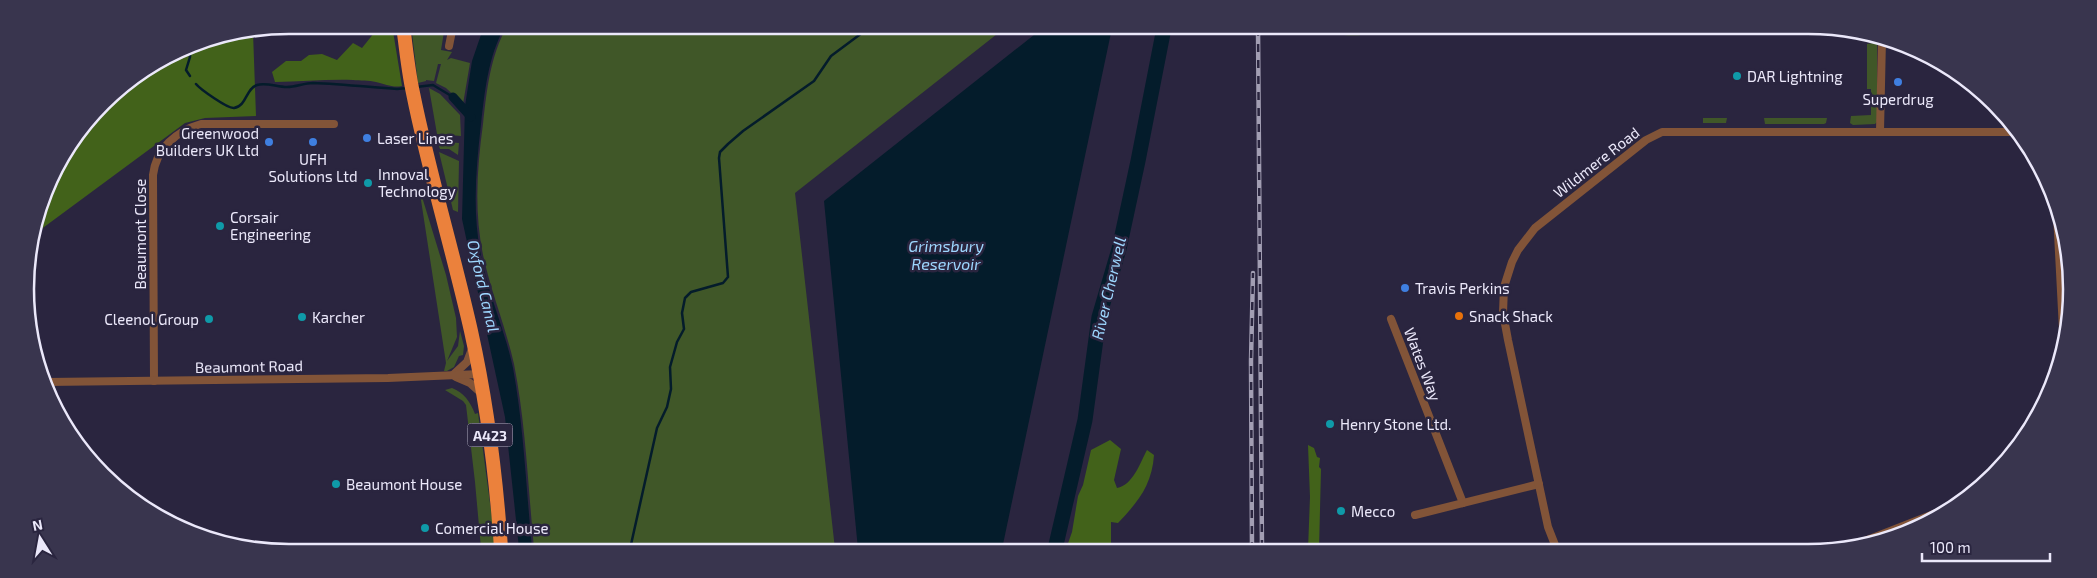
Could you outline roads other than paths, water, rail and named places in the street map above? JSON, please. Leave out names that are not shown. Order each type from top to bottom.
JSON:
[{"type":"highway","name":"A423","points":[[403,34],[412,87],[480,374],[497,497],[501,544]]},
{"type":"street","points":[[449,46],[451,34]]},
{"type":"street","points":[[1880,132],[1882,44]]},
{"type":"street","name":"Beaumont Close","points":[[154,381],[154,175],[157,156],[181,132],[200,124],[334,124]]},
{"type":"street","name":"Wildmere Road","points":[[1555,544],[1548,527],[1538,484],[1503,313],[1504,287],[1512,262],[1526,238],[1535,228],[1656,134],[1668,131],[2009,132]]},
{"type":"street","points":[[2058,240],[2062,317]]},
{"type":"street","name":"Wates Way","points":[[1391,319],[1463,503]]},
{"type":"street","points":[[451,376],[467,362],[473,340]]},
{"type":"street","name":"Beaumont Road","points":[[51,382],[480,374]]},
{"type":"street","name":"Beaumont Road","points":[[451,376],[470,382],[484,397]]},
{"type":"street","points":[[1415,515],[1538,484]]},
{"type":"street","points":[[1894,530],[1909,524]]},
{"type":"water","name":"Oxford Canal","points":[[481,34],[501,34],[491,62],[484,99],[476,174],[477,223],[484,270],[506,340],[517,390],[532,544],[519,544],[505,417],[462,219],[465,106],[472,61]]},
{"type":"water","name":"Grimsbury Reservoir","points":[[1035,34],[1111,34],[1003,544],[858,544],[824,201]]},
{"type":"waterway","points":[[631,544],[657,428],[667,407],[671,389],[670,367],[677,342],[684,329],[682,313],[685,298],[691,292],[723,283],[728,277],[720,152],[743,131],[814,81],[831,56],[861,34]]},
{"type":"waterway","name":"River Cherwell","points":[[1056,544],[1085,420],[1099,317],[1119,249],[1163,34]]},
{"type":"waterway","points":[[190,53],[186,70],[190,76]]},
{"type":"waterway","points":[[196,84],[220,102],[234,108],[242,104],[253,87],[260,84],[287,87],[313,83],[397,89],[408,88]]},
{"type":"waterway","points":[[416,87],[433,85],[453,97]]},
{"type":"waterway","points":[[453,97],[471,117]]},
{"type":"railway","points":[[1258,34],[1262,544]]},
{"type":"railway","points":[[1252,544],[1251,361],[1253,273]]},
{"type":"place","name":"DAR Lightning","points":[[1737,76]]},
{"type":"place","name":"Superdrug","points":[[1898,82]]},
{"type":"place","name":"Laser Lines","points":[[367,138]]},
{"type":"place","name":"Greenwood Builders UK Ltd","points":[[269,142]]},
{"type":"place","name":"UFH Solutions Ltd","points":[[313,142]]},
{"type":"place","name":"Innoval Technology","points":[[368,183]]},
{"type":"place","name":"Corsair Engineering","points":[[220,226]]},
{"type":"place","name":"Travis Perkins","points":[[1405,288]]},
{"type":"place","name":"Snack Shack","points":[[1459,316]]},
{"type":"place","name":"Karcher","points":[[302,317]]},
{"type":"place","name":"Cleenol Group","points":[[209,319]]},
{"type":"place","name":"Henry Stone Ltd.","points":[[1330,424]]},
{"type":"place","name":"Beaumont House","points":[[336,484]]},
{"type":"place","name":"Mecco","points":[[1341,511]]},
{"type":"place","name":"Comercial House","points":[[425,528]]}]
